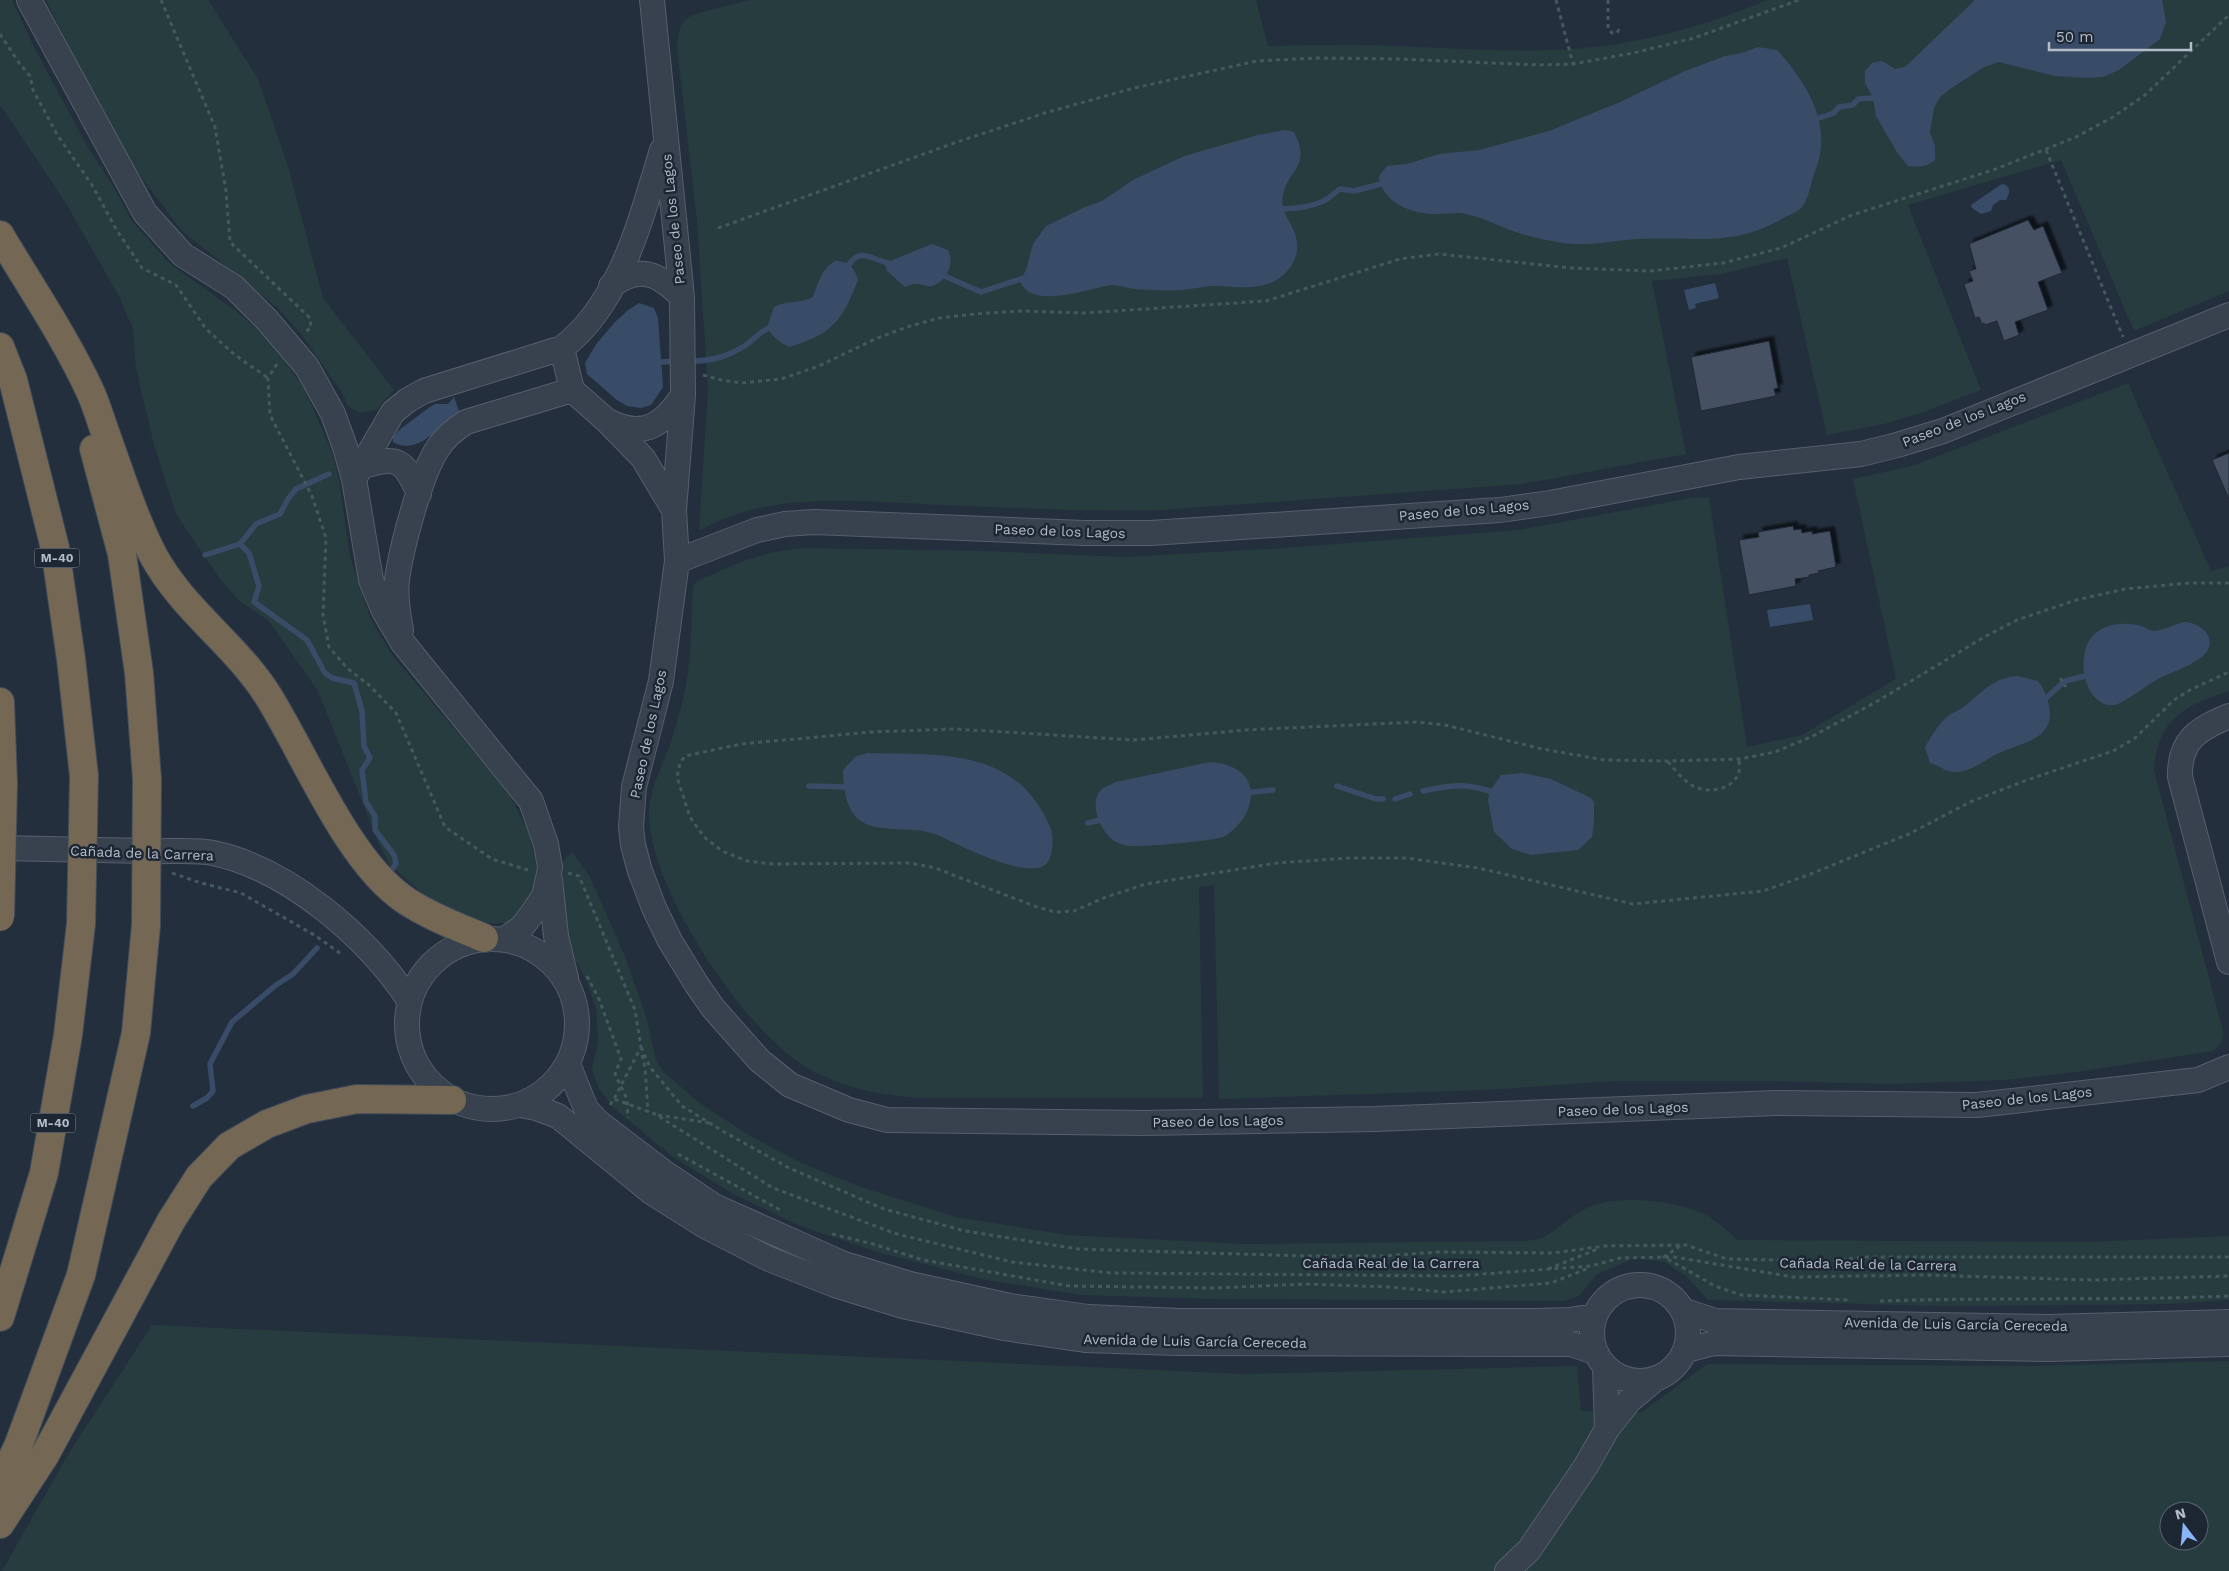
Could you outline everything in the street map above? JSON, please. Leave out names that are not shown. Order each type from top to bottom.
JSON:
[{"type":"highway","points":[[0,235],[91,392],[138,519],[154,555],[174,588],[214,633],[236,653],[258,681],[279,712],[343,828],[361,856],[382,881],[405,900],[435,917],[495,939]]},
{"type":"highway","points":[[0,1485],[19,1444],[81,1275],[136,1033],[146,925],[147,779],[139,673],[122,554],[98,461],[74,384],[42,307]]},
{"type":"highway","name":"M-40","points":[[0,347],[13,380],[55,548],[71,659],[84,776],[81,924],[68,1035],[44,1173],[0,1316]]},
{"type":"highway","points":[[0,702],[3,784],[0,917]]},
{"type":"highway","points":[[0,1524],[45,1455],[171,1221],[199,1177],[229,1146],[267,1124],[307,1109],[349,1100],[452,1100]]},
{"type":"street","points":[[29,0],[145,213],[183,255],[234,287],[267,320],[307,367],[334,414],[358,473],[366,556],[371,580],[384,611],[403,643],[531,801],[557,873],[556,936],[576,977],[574,998],[578,1014],[578,1031],[575,1048],[568,1064],[556,1081],[540,1095],[521,1105],[498,1110],[474,1108],[452,1100],[433,1086],[418,1068],[409,1047],[406,1024],[409,1000],[420,977],[437,958],[459,945],[495,939],[521,928],[544,896],[557,873]]},
{"type":"street","name":"Paseo de los Lagos","points":[[652,0],[682,297],[683,395],[674,510],[677,561],[661,681],[634,787],[632,809],[633,845],[640,871],[654,908],[670,941],[697,985],[760,1061],[782,1080],[849,1110],[887,1120],[914,1122],[1143,1122],[1376,1119],[1776,1103],[1978,1105],[2198,1080],[2229,1067]]},
{"type":"street","name":"Paseo de los Lagos","points":[[358,473],[380,431],[393,412],[408,400],[424,392],[562,348],[579,334],[594,317],[624,261],[640,222],[665,141]]},
{"type":"street","name":"Paseo de los Lagos","points":[[611,286],[622,278],[642,274],[654,276],[667,282],[682,297]]},
{"type":"street","name":"Paseo de los Lagos","points":[[677,561],[757,530],[785,524],[848,522],[1074,532],[1151,533],[1500,510],[1739,467],[1862,454],[1943,430],[2229,315]]},
{"type":"street","points":[[403,643],[397,598],[397,582],[419,494],[432,457],[439,446],[466,422],[572,390],[562,348]]},
{"type":"street","name":"Paseo de los Lagos","points":[[572,390],[606,420],[642,458],[674,510]]},
{"type":"street","name":"Paseo de los Lagos","points":[[606,420],[622,428],[636,430],[647,428],[661,421],[673,411],[683,395]]},
{"type":"street","points":[[334,414],[348,426],[362,430],[380,431]]},
{"type":"street","points":[[358,473],[386,459],[395,462],[405,467],[419,494]]},
{"type":"street","points":[[366,556],[374,562],[386,563],[402,558]]},
{"type":"street","points":[[2229,716],[2205,725],[2182,751],[2179,761],[2180,777],[2229,962]]},
{"type":"street","name":"Cañada de la Carrera","points":[[0,848],[212,852],[266,871],[302,893],[378,958],[409,1000]]},
{"type":"street","points":[[495,939],[520,943],[541,954],[558,969],[576,977]]},
{"type":"street","name":"Avenida de Luis García Cereceda","points":[[568,1064],[586,1109],[598,1122],[664,1173],[714,1206],[844,1264],[910,1284],[1010,1306],[1088,1318],[1180,1321],[1570,1320],[1594,1316]]},
{"type":"street","name":"Avenida de Luis García Cereceda","points":[[521,1105],[558,1116],[651,1192],[706,1226],[769,1259],[835,1285],[912,1308],[1004,1328],[1085,1340],[1178,1343],[1571,1344],[1600,1359]]},
{"type":"street","points":[[1507,1571],[1529,1550],[1586,1466],[1607,1429],[1629,1401],[1653,1381],[1673,1370],[1686,1350],[1690,1331],[1685,1311],[1666,1290],[1638,1284],[1611,1293],[1594,1316],[1591,1334],[1600,1359],[1607,1429]]},
{"type":"street","name":"Avenida de Luis García Cereceda","points":[[1685,1311],[1715,1320],[2049,1327],[2229,1322]]},
{"type":"street","name":"Avenida de Luis García Cereceda","points":[[1686,1350],[1714,1343],[2050,1349],[2229,1344]]},
{"type":"street","points":[[1600,1359],[1627,1380],[1653,1381]]},
{"type":"path","points":[[161,0],[215,127],[226,191],[230,242],[310,318],[311,328],[301,334],[289,346],[268,378],[270,415],[312,496],[326,538],[323,615],[329,647],[348,669],[369,685],[396,713],[445,827],[492,858],[529,870],[578,876],[635,1010],[645,1067],[648,1112]]},
{"type":"path","points":[[1556,0],[1572,64]]},
{"type":"path","points":[[1608,0],[1608,29],[1612,33],[1617,32],[1619,29]]},
{"type":"path","points":[[718,228],[957,142],[1045,113],[1134,88],[1257,61],[1317,58],[1399,58],[1539,65],[1572,64],[1633,53],[1694,38],[1799,0]]},
{"type":"path","points":[[703,374],[721,380],[742,383],[781,379],[819,366],[875,339],[907,327],[957,316],[1022,310],[1084,314],[1266,301],[1289,296],[1391,262],[1421,255],[1460,255],[1562,267],[1650,271],[1702,266],[1781,248],[1852,216],[1996,169],[2046,150],[2113,118],[2145,95],[2229,15]]},
{"type":"path","points":[[2046,150],[2125,343]]},
{"type":"path","points":[[2229,583],[2188,583],[2125,589],[2076,600],[2018,620],[1986,636],[1911,682],[1813,736],[1774,752],[1739,759],[1668,762],[1604,760],[1542,749],[1445,724],[1416,722],[1246,730],[1134,740],[955,729],[870,732],[741,744],[685,756],[680,763],[677,776],[690,816],[704,837],[722,851],[747,861],[773,864],[910,863],[935,868],[1037,908],[1055,912],[1074,910],[1106,896],[1146,884],[1277,863],[1349,858],[1406,858],[1478,868],[1633,904],[1763,891],[1808,875],[1908,834],[1970,802],[2027,780],[2113,751],[2134,739],[2174,700],[2190,690],[2229,672]]},
{"type":"path","points":[[2060,678],[2066,687]]},
{"type":"path","points":[[1668,762],[1694,787],[1713,790],[1727,786],[1735,780],[1739,771],[1739,759]]},
{"type":"path","points":[[166,868],[172,873],[201,883],[241,893],[316,936],[344,956]]},
{"type":"path","points":[[576,977],[598,998],[622,1059],[614,1074],[627,1104],[628,1120]]},
{"type":"path","points":[[598,1122],[614,1099],[640,1047]]},
{"type":"path","points":[[640,1047],[650,1067],[682,1106],[790,1168],[884,1209],[964,1230],[1078,1249],[1305,1256],[1383,1256],[1439,1252],[1553,1253],[1605,1246],[1686,1245],[1727,1259],[1829,1261],[1866,1257],[2229,1257]]},
{"type":"path","name":"Cañada Real de la Carrera","points":[[614,1099],[655,1114],[773,1188],[897,1234],[1012,1262],[1111,1273],[1457,1276],[1592,1266],[1620,1258],[1674,1257],[1793,1277],[1925,1275],[2092,1280],[2229,1276]]},
{"type":"path","points":[[655,1114],[711,1124]]},
{"type":"path","points":[[676,1153],[788,1215]]},
{"type":"path","points":[[829,1233],[873,1244],[923,1260],[1068,1286],[1214,1288],[1306,1284],[1390,1287],[1444,1292],[1551,1283],[1592,1266]]},
{"type":"path","points":[[1680,1245],[1664,1257],[1715,1286],[1741,1295],[1855,1301]]},
{"type":"path","points":[[1543,1271],[1605,1246]]},
{"type":"path","points":[[1874,1301],[2024,1300],[2062,1297],[2105,1300],[2229,1296]]},
{"type":"green space","points":[[0,0],[12,0],[33,45],[86,144],[115,189],[131,220],[170,264],[236,311],[259,331],[286,363],[305,390],[331,450],[339,479],[350,557],[371,620],[392,655],[510,795],[530,836],[537,870],[535,881],[540,884],[523,915],[506,923],[483,923],[457,916],[432,901],[390,865],[379,844],[318,691],[268,620],[238,600],[217,575],[176,514],[154,445],[136,368],[133,329],[120,298],[64,200],[0,105]]},
{"type":"green space","points":[[46,0],[208,0],[258,79],[287,163],[323,298],[394,390],[376,410],[360,413],[348,406],[343,394],[301,334],[278,308],[182,231],[138,173],[95,99]]},
{"type":"green space","points":[[749,0],[1256,0],[1268,46],[1360,45],[1526,51],[1571,49],[1660,36],[1725,16],[1767,0],[2229,0],[2229,291],[2134,331],[2061,160],[1908,205],[1981,390],[1918,414],[1884,424],[1827,435],[1787,258],[1722,274],[1652,281],[1686,454],[1522,484],[1161,510],[1052,509],[851,501],[788,503],[758,508],[728,517],[701,530],[699,529],[708,390],[697,221],[677,42],[680,28],[686,20],[695,14]]},
{"type":"green space","points":[[2128,383],[2211,571],[2229,566],[2229,691],[2199,702],[2176,717],[2161,738],[2154,770],[2223,1031],[2221,1042],[2213,1051],[2084,1071],[2006,1080],[1891,1084],[1772,1081],[1614,1081],[1485,1090],[1219,1099],[1214,885],[1199,887],[1203,1098],[921,1098],[892,1095],[836,1082],[809,1069],[784,1051],[757,1025],[731,993],[706,957],[684,920],[666,883],[654,848],[649,807],[653,787],[672,739],[685,691],[690,647],[693,586],[698,581],[749,559],[775,552],[803,548],[983,551],[1125,557],[1269,549],[1519,530],[1691,498],[1709,497],[1747,747],[1802,735],[1896,679],[1853,479],[1912,466]]},
{"type":"green space","points":[[572,852],[590,877],[626,959],[647,1019],[656,1061],[665,1073],[701,1104],[747,1134],[797,1161],[858,1186],[956,1217],[1067,1235],[1243,1244],[1527,1241],[1546,1236],[1575,1215],[1594,1205],[1620,1200],[1635,1200],[1665,1203],[1692,1209],[1713,1219],[1738,1240],[2088,1242],[2229,1236],[2229,1300],[2168,1304],[1944,1306],[1708,1300],[1688,1278],[1665,1262],[1635,1258],[1596,1275],[1579,1296],[1564,1301],[1217,1299],[1080,1295],[982,1279],[877,1252],[798,1225],[733,1194],[673,1157],[614,1108],[599,1089],[592,1070],[598,1041],[596,1008],[588,984],[571,951],[564,916],[562,862]]},
{"type":"green space","points":[[152,1325],[1244,1374],[1577,1366],[1581,1411],[1642,1412],[1707,1364],[2033,1366],[2229,1361],[2229,1571],[2,1571],[69,1453]]},
{"type":"water","points":[[1975,0],[2162,0],[2166,22],[2160,39],[2119,70],[2103,77],[2055,76],[1999,62],[1984,67],[1940,97],[1934,108],[1930,132],[1935,146],[1935,160],[1923,166],[1908,166],[1898,154],[1876,116],[1873,98],[1865,83],[1865,71],[1872,63],[1882,61],[1895,69],[1905,67]]},
{"type":"water","points":[[1758,47],[1777,50],[1798,76],[1814,105],[1819,120],[1821,136],[1820,152],[1805,202],[1797,211],[1766,227],[1731,237],[1714,239],[1660,238],[1590,244],[1568,243],[1528,236],[1466,214],[1429,214],[1410,210],[1393,201],[1381,186],[1379,176],[1387,166],[1407,164],[1439,154],[1479,150],[1549,131],[1620,102],[1685,71],[1725,56],[1742,53]]},
{"type":"water","points":[[1285,130],[1294,132],[1301,153],[1297,167],[1286,186],[1282,203],[1294,230],[1297,246],[1296,256],[1292,265],[1282,276],[1274,281],[1255,287],[1210,286],[1186,290],[1134,289],[1111,285],[1076,293],[1048,296],[1036,295],[1026,290],[1020,281],[1026,270],[1033,244],[1046,226],[1102,201],[1133,180],[1184,156],[1258,135]]},
{"type":"water","points":[[2004,184],[2009,189],[2006,200],[2000,200],[1993,205],[1991,211],[1981,214],[1972,208],[1971,205]]},
{"type":"water","points":[[932,244],[948,250],[951,260],[946,276],[937,284],[930,286],[914,284],[905,287],[887,271],[885,263]]},
{"type":"water","points":[[835,261],[844,262],[850,266],[858,280],[841,316],[826,331],[816,337],[789,347],[782,343],[767,327],[774,307],[813,297],[824,272]]},
{"type":"water","points":[[1715,283],[1719,298],[1695,304],[1696,308],[1689,310],[1684,290]]},
{"type":"water","points":[[639,303],[654,308],[658,318],[663,387],[651,405],[641,408],[627,406],[617,400],[587,374],[585,363],[597,343],[615,322]]},
{"type":"water","points":[[454,397],[459,411],[429,437],[411,445],[402,446],[393,442],[393,437],[399,430],[430,407],[435,404],[448,404]]},
{"type":"water","points":[[1810,604],[1813,620],[1770,627],[1767,610]]},
{"type":"water","points":[[2184,622],[2201,628],[2209,637],[2209,648],[2200,658],[2158,679],[2118,704],[2108,705],[2099,701],[2091,693],[2086,682],[2084,658],[2086,647],[2092,637],[2100,630],[2109,626],[2125,624],[2136,625],[2155,631]]},
{"type":"water","points":[[2018,676],[2038,681],[2048,700],[2049,722],[2039,736],[1961,772],[1951,772],[1930,763],[1925,747],[1935,730],[1945,719],[1996,682]]},
{"type":"water","points":[[867,753],[949,756],[974,761],[998,769],[1018,783],[1036,802],[1051,829],[1052,848],[1048,862],[1035,868],[1022,868],[974,852],[935,834],[918,830],[881,828],[864,823],[858,819],[849,807],[845,792],[843,770],[855,757]]},
{"type":"water","points":[[1210,762],[1221,763],[1239,771],[1245,776],[1251,792],[1250,802],[1242,821],[1225,836],[1195,842],[1130,846],[1116,842],[1105,832],[1096,809],[1098,795],[1102,789],[1116,782]]},
{"type":"water","points":[[1523,773],[1551,779],[1591,798],[1594,803],[1592,837],[1578,850],[1531,855],[1512,849],[1494,832],[1488,800],[1490,791],[1501,775]]},
{"type":"building","points":[[2028,220],[2034,230],[2043,226],[2062,273],[2038,282],[2048,310],[2015,322],[2019,335],[2004,341],[1997,321],[1985,325],[1984,323],[1982,324],[1979,317],[1975,318],[1964,284],[1973,281],[1969,271],[1976,269],[1969,244]]},
{"type":"building","points":[[1769,341],[1778,388],[1774,389],[1776,396],[1701,411],[1691,357]]},
{"type":"building","points":[[2229,453],[2229,499],[2212,460]]},
{"type":"building","points":[[1793,526],[1794,530],[1801,529],[1802,533],[1812,531],[1812,534],[1830,531],[1836,567],[1818,571],[1819,573],[1809,575],[1809,577],[1795,579],[1796,586],[1749,595],[1739,540],[1759,537],[1758,532]]},
{"type":"waterway","points":[[1813,120],[1834,113],[1839,107],[1853,105],[1858,99],[1873,98],[1879,95]]},
{"type":"waterway","points":[[1276,208],[1309,206],[1322,202],[1340,189],[1354,191],[1385,183]]},
{"type":"waterway","points":[[846,271],[850,263],[860,256],[892,264]]},
{"type":"waterway","points":[[940,274],[981,292],[1024,278]]},
{"type":"waterway","points":[[690,361],[712,359],[732,353],[767,329],[775,326]]},
{"type":"waterway","points":[[652,363],[675,361]]},
{"type":"waterway","points":[[329,474],[296,489],[280,514],[256,524],[240,544],[249,553],[259,586],[254,602],[307,640],[325,673],[332,678],[354,683],[362,711],[364,746],[370,758],[362,770],[366,802],[375,816],[375,830],[394,855],[396,863],[391,871]]},
{"type":"waterway","points":[[205,555],[240,544]]},
{"type":"waterway","points":[[2047,697],[2065,681],[2085,676]]},
{"type":"waterway","points":[[809,786],[849,787]]},
{"type":"waterway","points":[[1337,786],[1376,799],[1383,799]]},
{"type":"waterway","points":[[1423,791],[1457,786],[1490,791]]},
{"type":"waterway","points":[[1244,793],[1273,790]]},
{"type":"waterway","points":[[1395,799],[1410,794]]},
{"type":"waterway","points":[[1088,823],[1105,819]]},
{"type":"waterway","points":[[193,1106],[207,1098],[213,1091],[210,1064],[232,1022],[276,985],[293,974],[317,948]]}]
